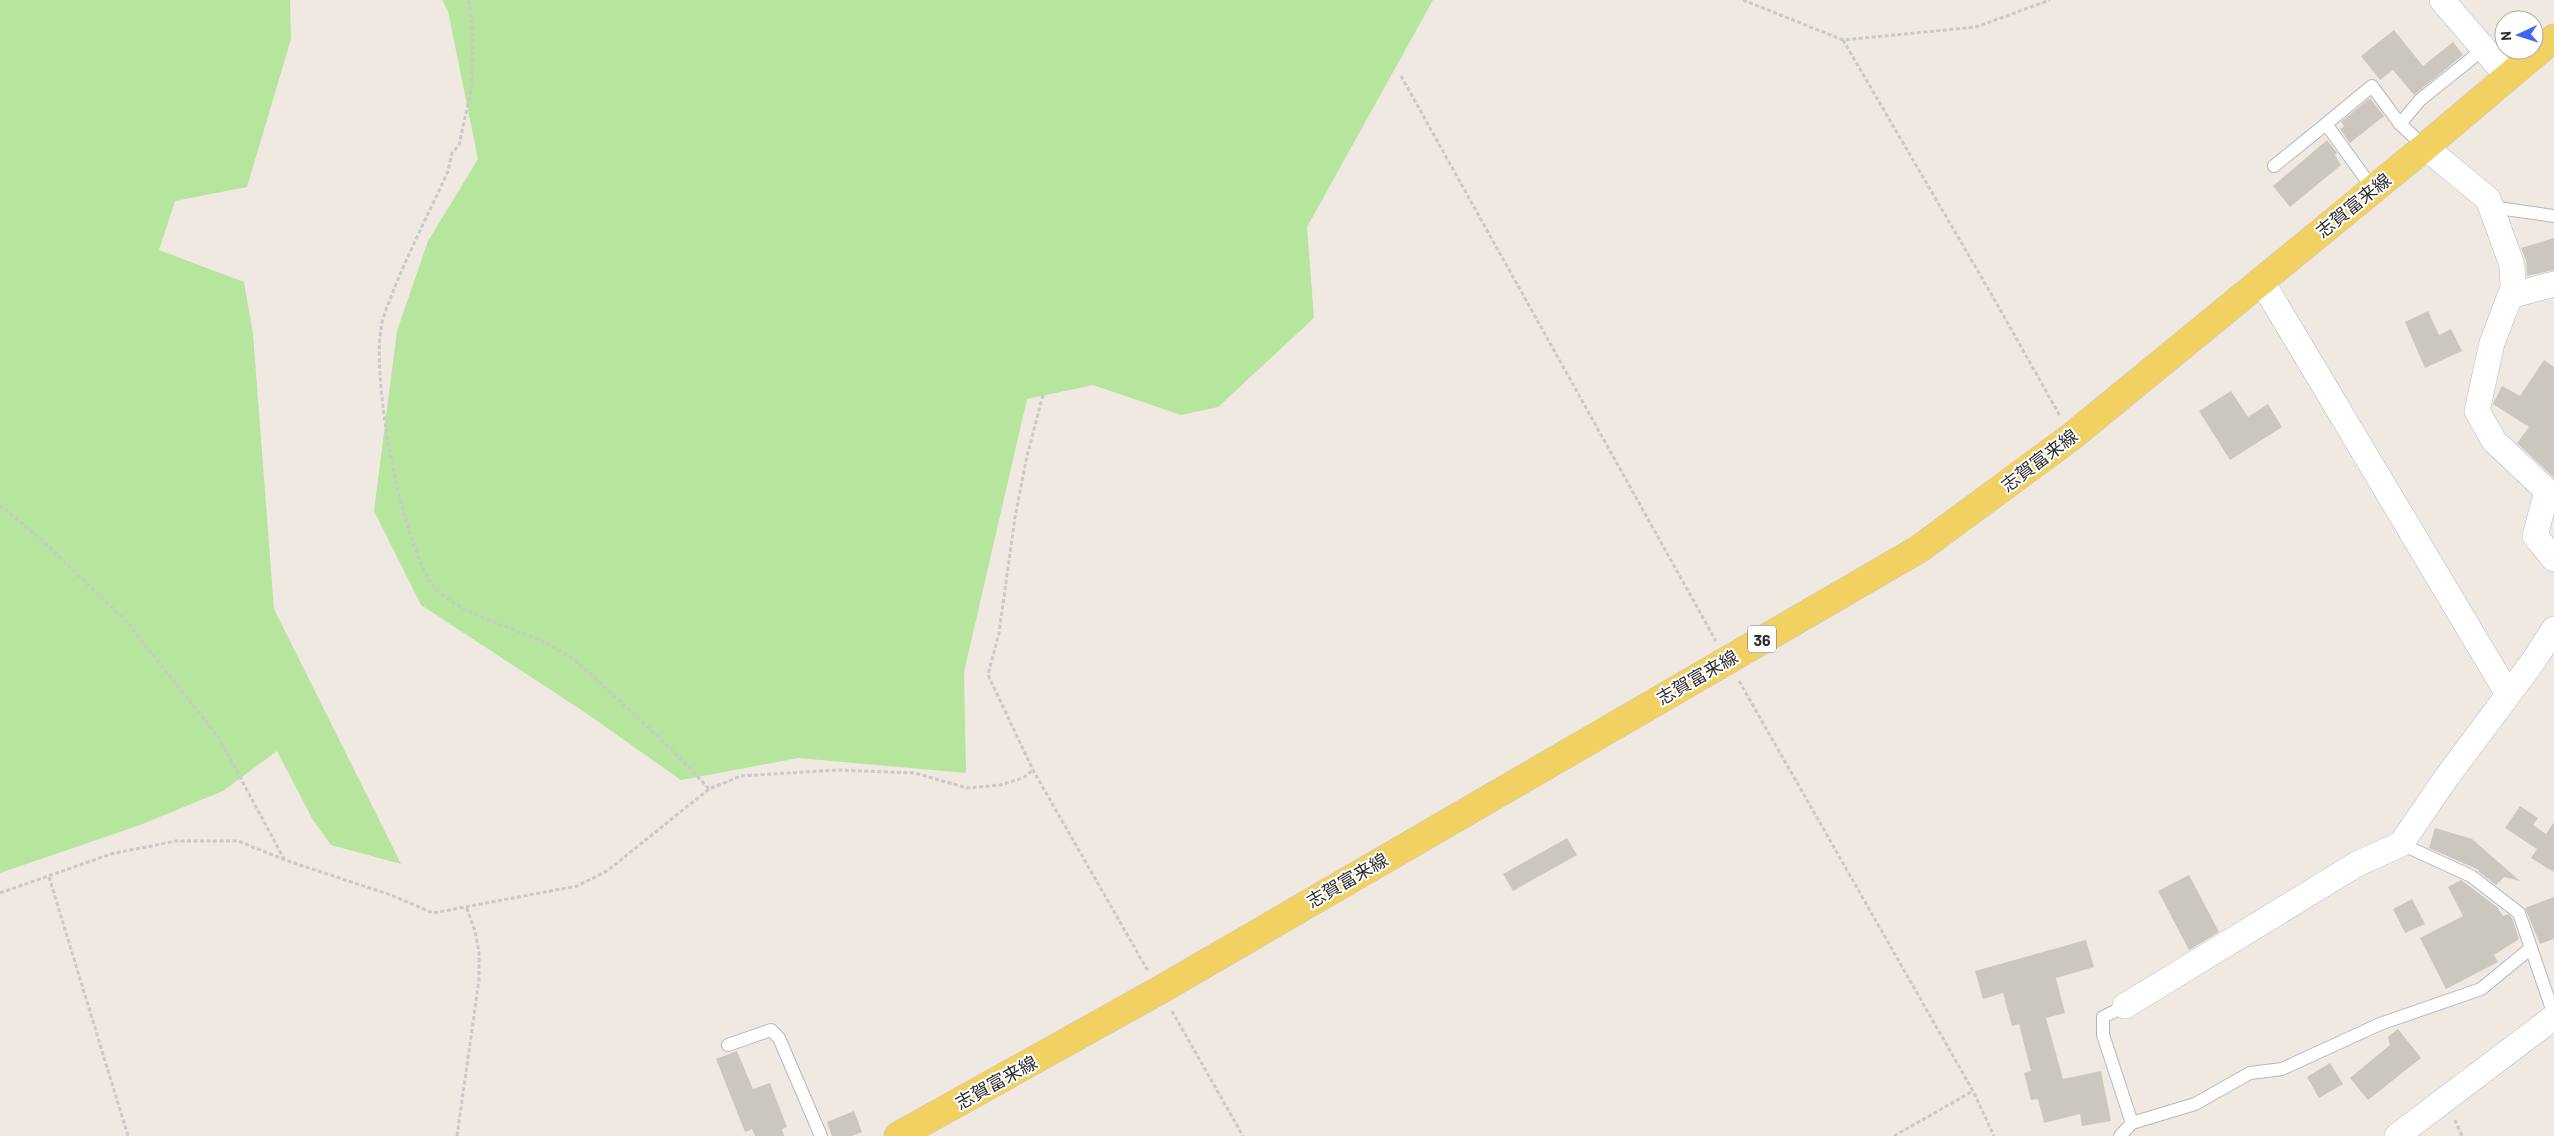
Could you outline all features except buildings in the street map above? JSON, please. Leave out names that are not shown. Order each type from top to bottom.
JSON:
[{"type":"main road","name":"志賀富来線","points":[[898,1136],[1160,990],[1919,549],[2071,437],[2425,147],[2554,38]]},
{"type":"street","points":[[2442,0],[2508,77]]},
{"type":"street","points":[[2425,147],[2488,199],[2512,265],[2513,288],[2492,343],[2476,411],[2494,441],[2551,490],[2535,536],[2554,559]]},
{"type":"street","points":[[2261,280],[2508,694]]},
{"type":"street","points":[[2510,296],[2554,284]]},
{"type":"street","points":[[2125,1006],[2357,864],[2401,844],[2532,663],[2554,628]]},
{"type":"street","points":[[2397,1136],[2554,1016]]},
{"type":"lane","points":[[2400,124],[2420,100],[2476,55]]},
{"type":"lane","points":[[2274,166],[2372,86],[2400,124],[2425,147]]},
{"type":"lane","points":[[2326,124],[2373,189]]},
{"type":"lane","points":[[2491,207],[2554,216]]},
{"type":"lane","points":[[2401,844],[2471,876],[2518,913],[2554,1016]]},
{"type":"lane","points":[[2120,1136],[2132,1123],[2195,1104],[2250,1073],[2282,1069],[2380,1024],[2481,989],[2531,948]]},
{"type":"lane","points":[[2125,1006],[2103,1017],[2102,1035],[2132,1123]]},
{"type":"lane","points":[[728,1045],[771,1030],[779,1038],[821,1136]]},
{"type":"path","points":[[469,0],[473,37],[471,90],[460,145],[452,153],[448,171],[382,321],[378,370],[402,510],[421,566],[436,589],[453,602],[565,654],[584,667],[681,759],[709,789]]},
{"type":"path","points":[[1744,0],[1843,40],[1976,28],[2050,0]]},
{"type":"path","points":[[1843,40],[1993,297],[2071,437]]},
{"type":"path","points":[[1401,76],[1727,659],[1973,1091],[1994,1136]]},
{"type":"path","points":[[1043,395],[1015,517],[999,633],[988,674],[1033,770],[1244,1136]]},
{"type":"path","points":[[0,505],[42,540],[126,621],[219,738],[285,860]]},
{"type":"path","points":[[0,893],[111,854],[176,841],[238,841],[285,860],[392,895],[433,912],[577,886],[606,871],[709,789],[741,776],[836,770],[916,773],[967,788],[1000,786],[1023,778],[1033,770]]},
{"type":"path","points":[[49,877],[128,1136]]},
{"type":"path","points":[[457,1136],[479,980],[479,952],[475,932],[466,906]]},
{"type":"path","points":[[1894,1136],[1973,1091]]},
{"type":"green space","points":[[0,0],[290,0],[291,39],[247,187],[175,201],[159,250],[244,282],[253,334],[274,609],[401,864],[331,845],[313,820],[277,751],[223,791],[140,825],[0,873]]},
{"type":"green space","points":[[442,0],[1433,0],[1307,227],[1314,318],[1218,407],[1181,415],[1093,385],[1027,399],[964,672],[966,773],[798,758],[681,780],[583,711],[421,605],[374,511],[397,331],[428,241],[478,159],[448,11]]}]
